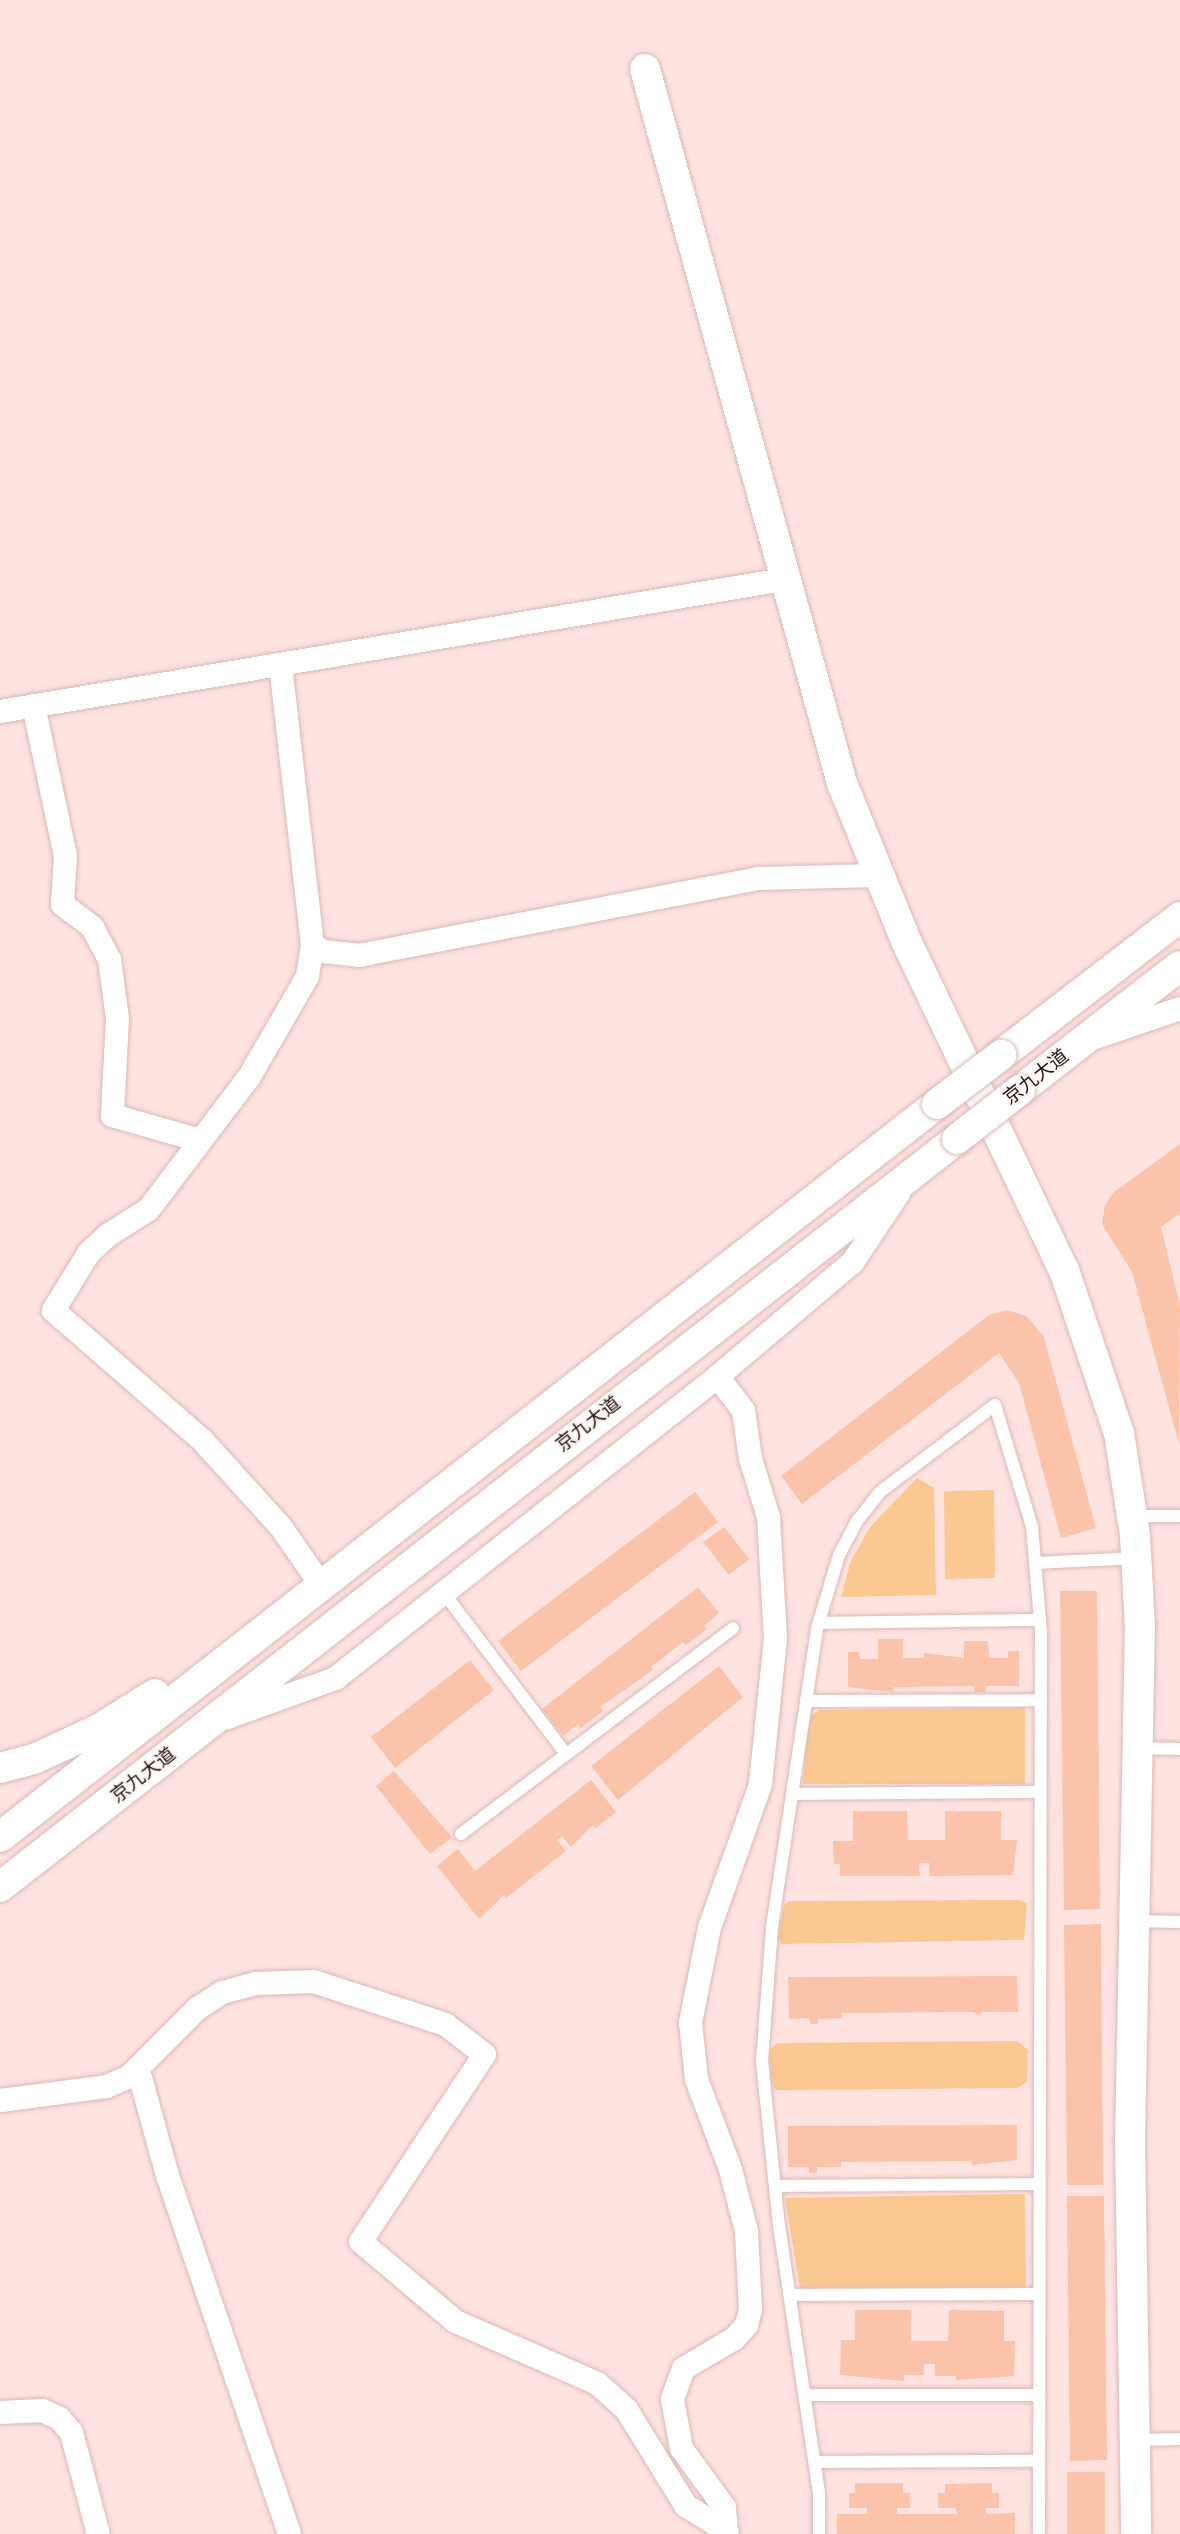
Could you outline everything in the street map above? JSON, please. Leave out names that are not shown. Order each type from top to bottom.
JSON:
[{"type":"street","points":[[645,69],[783,579],[842,783],[878,875],[1064,1270],[1119,1433],[1137,1558],[1138,1748],[1130,2140],[1136,2534]]},
{"type":"street","points":[[0,711],[783,579]]},
{"type":"street","points":[[280,664],[312,944],[307,976],[248,1076],[148,1209],[107,1235],[88,1254],[53,1310],[202,1440],[281,1526],[321,1585]]},
{"type":"street","points":[[33,705],[65,855],[62,904],[92,927],[109,958],[117,1017],[112,1115],[200,1140]]},
{"type":"street","points":[[312,944],[338,955],[358,955],[757,877],[878,875]]},
{"type":"street","name":"京九大道","points":[[0,1837],[1180,917]]},
{"type":"street","name":"京九大道","points":[[0,1887],[1180,966]]},
{"type":"street","points":[[1085,1040],[1180,1008]]},
{"type":"street","points":[[208,1724],[335,1678],[717,1376],[852,1262],[911,1174]]},
{"type":"street","points":[[717,1376],[743,1410],[750,1458],[768,1517],[775,1638],[760,1784],[709,1927],[690,2022],[696,2079],[730,2169],[746,2231],[750,2309],[746,2325],[734,2338],[677,2375],[672,2399],[681,2448],[724,2507],[727,2532]]},
{"type":"street","points":[[0,1768],[34,1759],[99,1729],[269,1625]]},
{"type":"street","points":[[0,1909],[50,1848]]},
{"type":"street","points":[[0,2100],[107,2085],[138,2070],[208,2000],[238,1986],[274,1980],[331,1985],[445,2024],[484,2054],[360,2241],[455,2321],[597,2383],[626,2409],[685,2505],[727,2532]]},
{"type":"street","points":[[138,2070],[171,2188],[289,2534]]},
{"type":"street","points":[[0,2412],[42,2410],[59,2418],[71,2432],[97,2534]]},
{"type":"lane","points":[[818,2534],[815,2462],[763,2091],[763,2025],[772,1927],[806,1702],[819,1623],[839,1555],[858,1520],[880,1492],[995,1405],[1032,1527],[1040,1620],[1039,2534]]},
{"type":"lane","points":[[1133,1516],[1180,1516]]},
{"type":"lane","points":[[1036,1563],[1137,1558]]},
{"type":"lane","points":[[443,1592],[566,1754]]},
{"type":"lane","points":[[819,1623],[1040,1620]]},
{"type":"lane","points":[[461,1833],[733,1628]]},
{"type":"lane","points":[[806,1702],[1041,1700]]},
{"type":"lane","points":[[1138,1748],[1180,1749]]},
{"type":"lane","points":[[792,1794],[1040,1792]]},
{"type":"lane","points":[[1134,1921],[1180,1922]]},
{"type":"lane","points":[[775,2186],[1040,2184]]},
{"type":"lane","points":[[790,2295],[1040,2294]]},
{"type":"lane","points":[[805,2395],[1039,2395]]},
{"type":"lane","points":[[1135,2440],[1180,2439]]},
{"type":"lane","points":[[815,2462],[1039,2462]]},
{"type":"shaded area","points":[[917,1478],[934,1488],[936,1595],[841,1597],[851,1561],[870,1527]]},
{"type":"shaded area","points":[[994,1490],[995,1578],[945,1579],[944,1491]]},
{"type":"shaded area","points":[[1025,1708],[1025,1784],[803,1784],[807,1730],[811,1716],[819,1710]]},
{"type":"shaded area","points":[[1020,1900],[1027,1904],[1024,1940],[781,1944],[778,1937],[784,1905],[789,1901]]},
{"type":"shaded area","points":[[1017,2041],[1028,2050],[1027,2082],[1017,2088],[777,2090],[772,2086],[769,2051],[777,2043]]},
{"type":"shaded area","points":[[1025,2194],[1026,2287],[800,2288],[785,2198]]},
{"type":"building","points":[[1180,1144],[1180,1213],[1161,1227],[1180,1306],[1179,1444],[1132,1272],[1102,1224],[1105,1205],[1114,1192]]},
{"type":"building","points":[[1007,1310],[1026,1316],[1044,1337],[1096,1528],[1061,1538],[1019,1383],[999,1353],[802,1504],[781,1476],[989,1315]]},
{"type":"building","points":[[695,1492],[718,1522],[521,1671],[498,1641]]},
{"type":"building","points":[[724,1527],[749,1559],[729,1575],[703,1542]]},
{"type":"building","points":[[698,1587],[719,1613],[704,1626],[707,1629],[686,1645],[683,1642],[651,1667],[653,1670],[600,1707],[603,1711],[581,1728],[578,1724],[563,1736],[542,1709]]},
{"type":"building","points":[[1060,1591],[1097,1591],[1100,1909],[1064,1910]]},
{"type":"building","points":[[878,1639],[903,1639],[903,1658],[924,1658],[924,1653],[964,1658],[964,1641],[988,1641],[989,1658],[1008,1658],[1008,1651],[1019,1651],[1019,1686],[986,1686],[986,1692],[974,1692],[974,1686],[893,1687],[893,1692],[848,1687],[848,1652],[859,1652],[860,1659],[878,1659]]},
{"type":"building","points":[[470,1660],[494,1690],[395,1768],[371,1737]]},
{"type":"building","points":[[719,1666],[743,1697],[618,1800],[591,1766]]},
{"type":"building","points":[[394,1771],[452,1837],[430,1854],[376,1786]]},
{"type":"building","points":[[591,1780],[616,1812],[596,1828],[593,1825],[571,1847],[562,1836],[557,1840],[566,1851],[506,1898],[504,1895],[479,1919],[437,1866],[458,1849],[475,1871]]},
{"type":"building","points":[[853,1811],[907,1811],[908,1840],[945,1840],[945,1811],[1001,1811],[1001,1840],[1017,1840],[1013,1875],[930,1876],[929,1863],[919,1863],[920,1876],[840,1876],[840,1864],[834,1864],[833,1841],[853,1841]]},
{"type":"building","points":[[1101,1924],[1103,2185],[1067,2185],[1064,1925]]},
{"type":"building","points":[[1017,1976],[1018,2012],[981,2012],[981,2016],[973,2012],[842,2013],[842,2018],[818,2019],[818,2024],[810,2024],[809,2018],[789,2019],[788,1977]]},
{"type":"building","points":[[1017,2125],[1017,2160],[972,2165],[972,2161],[841,2162],[841,2167],[817,2167],[817,2173],[809,2173],[809,2167],[788,2167],[788,2126]]},
{"type":"building","points":[[1067,2196],[1104,2196],[1107,2460],[1070,2461]]},
{"type":"building","points":[[855,2310],[911,2310],[911,2341],[948,2341],[949,2310],[1004,2311],[1004,2341],[1015,2341],[1014,2376],[956,2380],[956,2376],[935,2376],[935,2364],[924,2364],[924,2375],[904,2375],[904,2381],[840,2375],[841,2340],[855,2340]]},
{"type":"building","points":[[1067,2472],[1105,2472],[1105,2534],[1067,2534]]},
{"type":"building","points":[[855,2483],[903,2483],[903,2493],[910,2493],[910,2508],[897,2508],[897,2514],[957,2514],[956,2508],[938,2508],[938,2493],[945,2493],[945,2484],[992,2483],[992,2493],[999,2493],[999,2508],[986,2508],[986,2514],[1015,2513],[1015,2534],[837,2534],[837,2514],[867,2514],[867,2508],[849,2508],[849,2493],[855,2493]]}]
